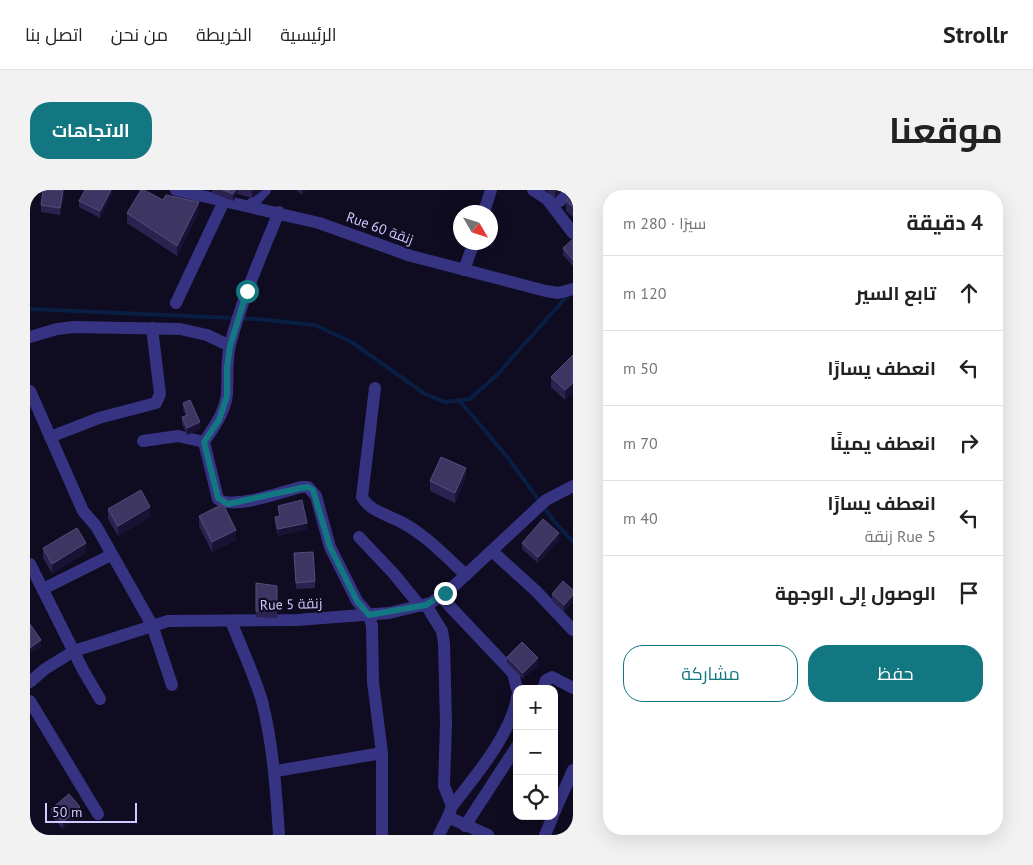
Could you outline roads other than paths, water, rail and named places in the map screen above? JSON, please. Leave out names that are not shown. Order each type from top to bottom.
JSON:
[{"type":"street","name":"Rue 60 زنقة","points":[[176,190],[204,193],[224,201],[251,205],[331,226],[403,253],[464,270],[558,293],[573,289]]},
{"type":"street","points":[[251,205],[265,190]]},
{"type":"street","points":[[486,205],[491,190]]},
{"type":"street","points":[[533,190],[546,200],[573,233]]},
{"type":"street","points":[[546,200],[553,203],[560,201],[572,190]]},
{"type":"street","points":[[176,303],[224,201]]},
{"type":"street","points":[[279,212],[231,342],[227,368],[227,396],[219,420],[204,442],[218,498],[222,502],[228,504],[308,487],[313,490],[330,547],[357,601],[369,615],[372,626],[373,682],[382,753],[382,835]]},
{"type":"street","points":[[464,270],[471,250]]},
{"type":"street","points":[[558,293],[573,284]]},
{"type":"street","points":[[30,337],[57,329],[74,327],[152,328],[195,331],[231,342]]},
{"type":"street","points":[[50,437],[99,418],[156,403],[160,394],[152,328]]},
{"type":"street","points":[[376,388],[362,497],[369,506],[417,532],[466,575]]},
{"type":"street","points":[[30,392],[83,511],[96,526],[152,625],[172,685]]},
{"type":"street","points":[[143,441],[178,436],[204,442]]},
{"type":"street","name":"Rue 5 زنقة","points":[[30,682],[45,669],[74,651],[152,625],[188,620],[297,620],[369,615],[423,605],[441,597],[492,552],[546,500],[573,486]]},
{"type":"street","points":[[359,537],[423,605],[442,632],[444,643],[446,724],[444,786],[450,812],[465,826],[488,835]]},
{"type":"street","points":[[492,552],[536,591],[573,630]]},
{"type":"street","points":[[43,589],[111,555]]},
{"type":"street","points":[[30,564],[100,699]]},
{"type":"street","points":[[441,597],[513,673],[517,685]]},
{"type":"street","points":[[231,621],[261,699],[276,771],[279,835]]},
{"type":"street","points":[[544,685],[546,680],[552,677],[573,688]]},
{"type":"street","points":[[30,701],[98,814]]},
{"type":"street","points":[[439,835],[450,812],[498,741],[513,711]]},
{"type":"street","points":[[465,826],[513,752]]},
{"type":"street","points":[[276,771],[382,753]]},
{"type":"street","points":[[558,806],[573,770]]},
{"type":"street","points":[[545,835],[552,820]]},
{"type":"waterway","points":[[30,309],[257,319],[315,325],[353,343],[425,394],[445,402],[470,399],[497,375],[568,295]]},
{"type":"waterway","points":[[459,400],[508,458],[554,521],[573,542]]}]
